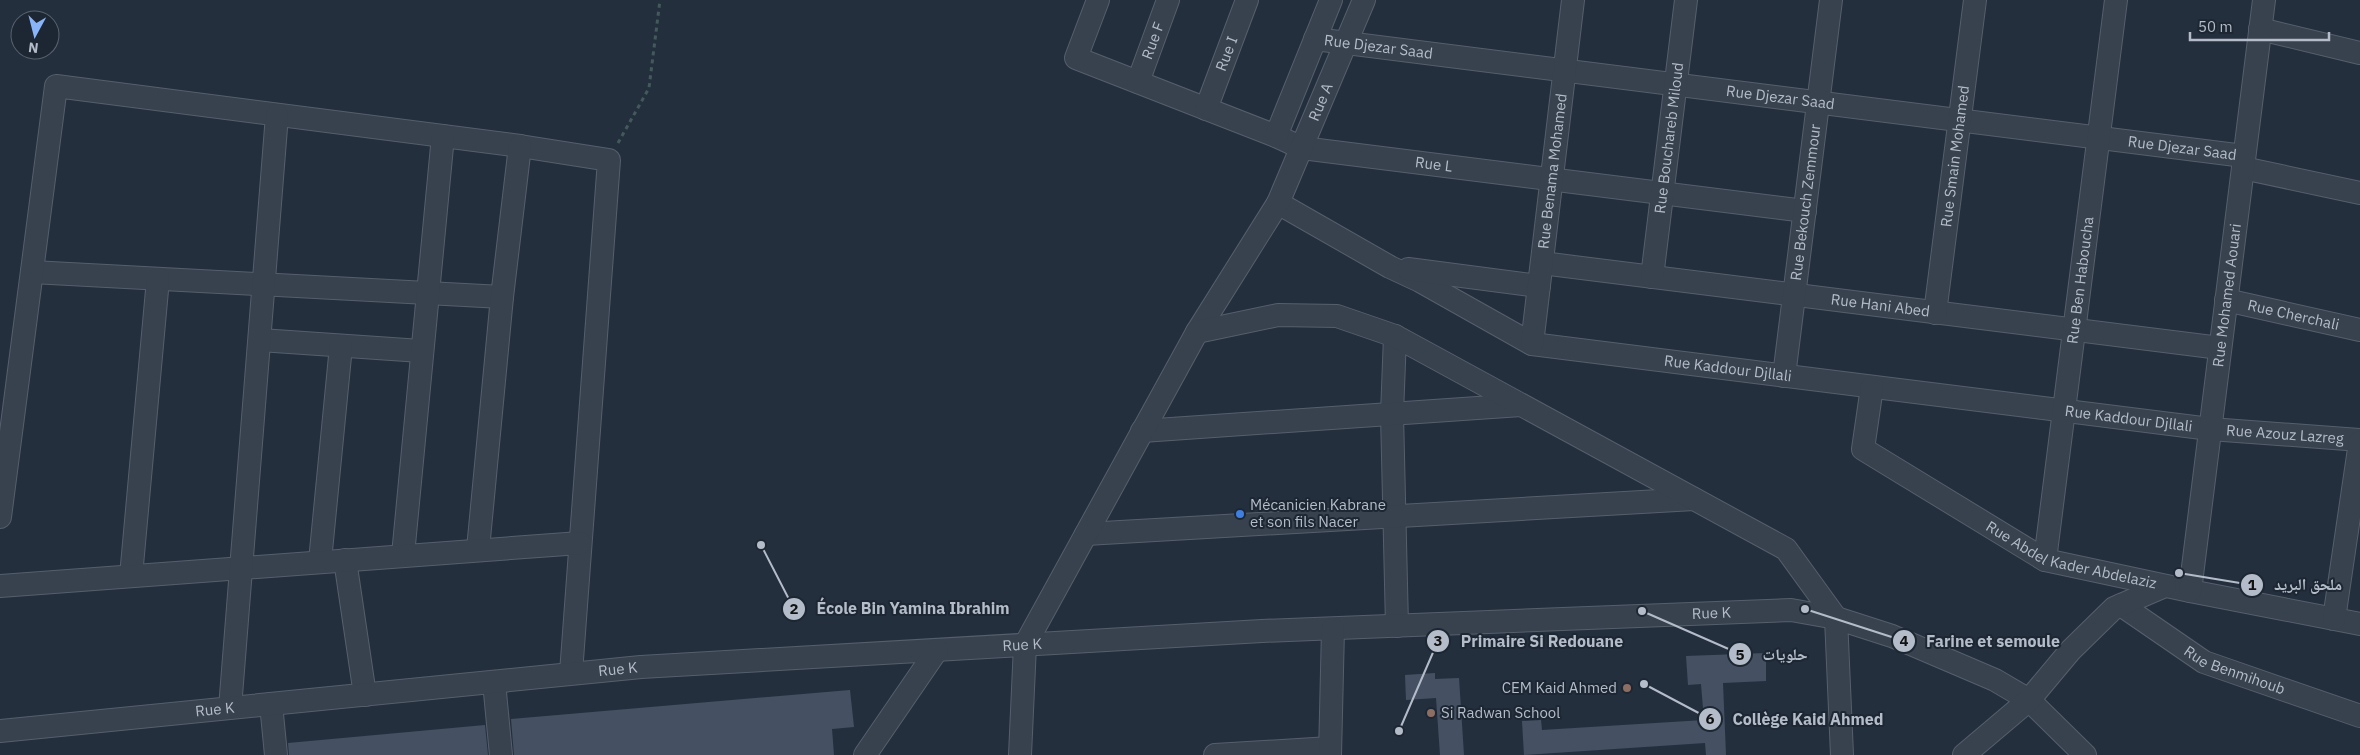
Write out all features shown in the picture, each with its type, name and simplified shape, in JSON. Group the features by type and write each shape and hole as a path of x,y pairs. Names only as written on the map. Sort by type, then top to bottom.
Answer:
{"street":[{"name":"Rue L","path":"1098,0 1076,58 1276,136 1302,148 1805,211"},
{"name":"Rue F","path":"1138,82 1168,0"},
{"name":"Rue I","path":"1206,109 1247,0"},
{"path":"1276,136 1332,0"},
{"name":"Rue A","path":"1025,645 1197,332 1278,203 1364,0"},
{"name":"Rue Benama Mohamed","path":"1532,344 1573,0"},
{"name":"Rue Bouchareb Miloud","path":"1652,277 1686,0"},
{"name":"Rue Bekouch Zemmour","path":"1784,376 1831,0"},
{"name":"Rue Smain Mohamed","path":"1935,312 1974,0"},
{"name":"Rue Ben Haboucha","path":"2045,560 2116,0"},
{"name":"Rue Mohamed Aouari","path":"2190,591 2264,0"},
{"path":"2260,29 2360,53"},
{"name":"Rue Djezar Saad","path":"1315,40 2098,138 2244,162 2360,193"},
{"path":"0,517 56,86 520,146 609,160 570,673"},
{"path":"230,708 277,115"},
{"path":"403,555 443,136"},
{"path":"478,549 502,297 520,146"},
{"name":"Rue Kaddour Djllali","path":"1278,203 1390,267 1532,344 2210,429"},
{"name":"Rue Hani Abed","path":"1542,263 2220,348"},
{"path":"1390,267 1539,286"},
{"path":"32,272 502,297"},
{"path":"131,576 158,279"},
{"name":"Rue Cherchali","path":"2226,300 2360,330"},
{"path":"1197,332 1278,315 1337,316 1395,336 1786,549 1836,618 1842,755"},
{"path":"1395,336 1392,414 1396,516 1397,626"},
{"path":"260,340 421,351"},
{"path":"320,561 341,346"},
{"name":"Rue Abdel Kader Abdelaziz","path":"1872,387 1863,449 2045,560 2165,586 2360,624"},
{"path":"1142,431 1521,405"},
{"name":"Rue Azouz Lazreg","path":"2210,429 2360,441"},
{"path":"2334,619 2360,441"},
{"path":"1086,534 1694,499"},
{"path":"0,586 580,542"},
{"path":"345,560 365,695"},
{"path":"1964,755 2029,700 2070,651 2114,608 2165,586"},
{"name":"Rue Benmihoub","path":"2121,605 2204,662 2360,716"},
{"name":"Rue K","path":"0,731 570,673 937,650 1333,629 1791,610 1836,618 1892,636 1995,680 2029,700 2085,755"},
{"path":"1215,755 1330,752 1333,629"},
{"path":"1020,755 1025,645"},
{"path":"865,755 937,650"},
{"path":"494,682 501,755"},
{"path":"271,704 276,755"}],"path":[{"path":"609,160 649,88 660,0"}],"building":[{"path":"1766,653 1766,681 1723,683 1726,755 1706,755 1705,743 1524,755 1522,721 1541,720 1542,730 1704,720 1701,684 1688,685 1686,656"},
{"path":"1435,673 1435,679 1459,678 1464,755 1440,755 1436,698 1406,700 1405,675"},
{"path":"850,690 854,727 832,729 834,755 514,755 511,719"},
{"path":"485,725 488,755 289,755 288,743"}],"place":[{"name":"Mécanicien Kabrane et son fils Nacer","path":"1240,514"},
{"name":"École Bin Yamina Ibrahim","path":"761,545"},
{"name":"ملحق البريد","path":"2179,573"},
{"name":"Farine et semoule","path":"1805,609"},
{"name":"حلويات","path":"1642,611"},
{"name":"Collège Kaid Ahmed","path":"1644,684"},
{"name":"CEM Kaid Ahmed","path":"1627,688"},
{"name":"Si Radwan School","path":"1431,713"},
{"name":"Primaire Si Redouane","path":"1399,731"}]}
